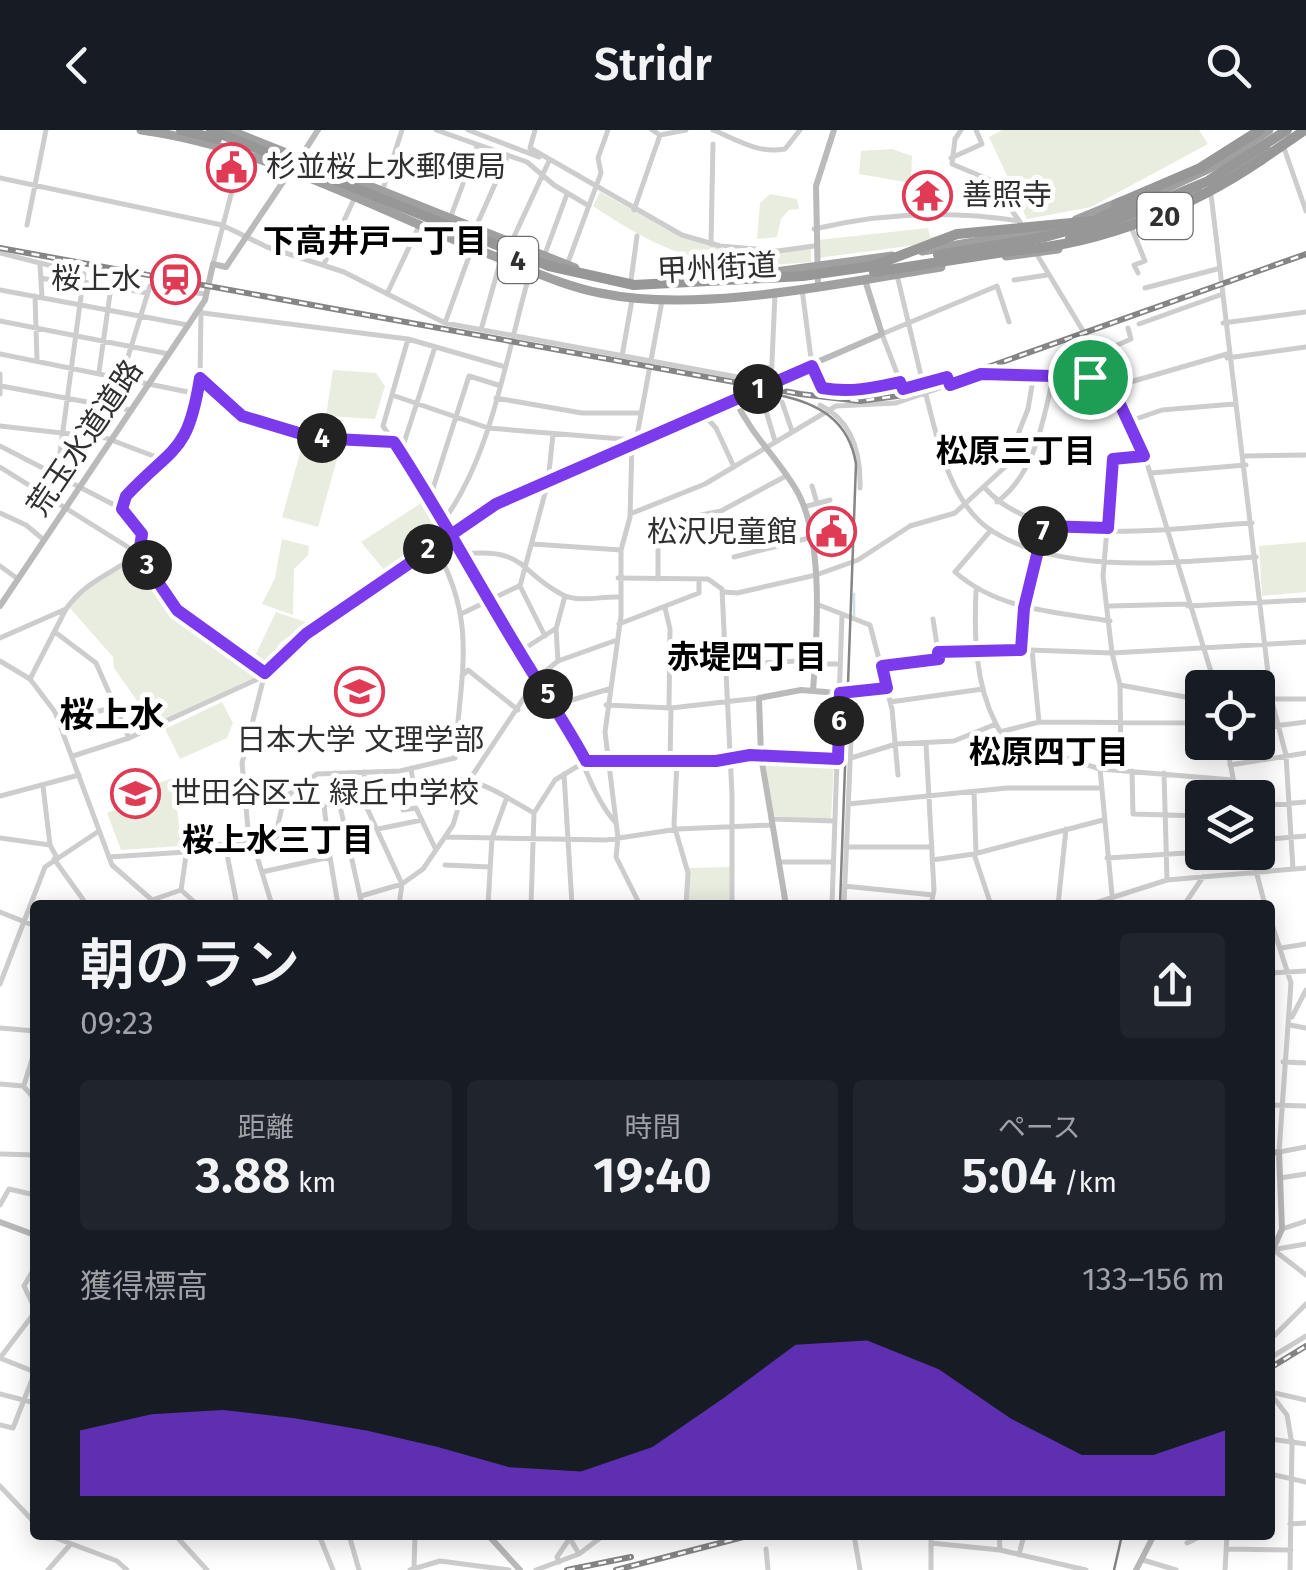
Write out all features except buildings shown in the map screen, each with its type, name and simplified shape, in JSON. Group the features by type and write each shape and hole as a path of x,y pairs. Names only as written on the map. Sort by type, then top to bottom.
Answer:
{"highway":[{"name":"甲州街道","path":"142,130 229,149 530,271 587,290 662,298 775,292 1035,252 1098,232 1194,192 1291,130"},
{"name":"4","path":"180,130 243,147 548,272 612,289 675,292 779,285 1018,250 1085,234 1192,189 1291,130"},
{"name":"4","path":"211,130 593,280 675,286 780,279 1045,237 1103,220 1206,176 1262,132"},
{"path":"1080,244 1180,202 1244,168 1291,130"},
{"name":"甲州街道","path":"232,131 250,133 300,158 567,266 632,280 816,266 1025,234 1092,218 1156,194 1219,164 1262,132"},
{"path":"229,149 232,131"},
{"path":"1018,250 1068,243 1146,218 1210,191 1306,131"},
{"name":"20","path":"1035,252 1132,229 1211,194 1306,131"},
{"path":"1064,226 1122,209 1234,153 1262,132"},
{"path":"1025,234 1116,204 1184,176 1262,132"},
{"path":"1116,204 1262,132"},
{"path":"248,156 260,141"},
{"name":"4","path":"872,266 957,234 1103,220"}],"main road":[{"path":"300,158 318,130"},
{"path":"818,286 814,248 816,186 834,130"},
{"path":"212,268 226,267 289,173"},
{"name":"荒玉水道道路","path":"0,606 188,325 202,310 212,268"},
{"path":"813,691 819,605 803,508 786,476 762,450 734,398 882,334 864,279"},
{"path":"785,900 762,756 760,698 826,692"},
{"path":"1275,1152 1282,1230 1275,1249"},
{"path":"0,1222 30,1233"},
{"path":"493,1540 520,1570"},
{"path":"1136,1570 1152,1540"}],"street":[{"path":"27,225 46,130"},
{"path":"382,191 402,130"},
{"path":"436,130 508,155 542,173 588,206"},
{"path":"468,130 550,162"},
{"path":"535,130 530,148 595,189 682,235 712,244 778,251 814,248"},
{"path":"567,266 600,173 598,158 608,130"},
{"path":"652,130 660,135 686,130"},
{"path":"713,130 760,150 773,151 785,149 800,130"},
{"path":"961,130 957,132 951,158 954,166 990,180 1025,234"},
{"path":"951,158 982,144 976,130"},
{"path":"212,268 222,225 248,156 250,133"},
{"path":"634,210 660,135"},
{"path":"712,244 713,144"},
{"path":"450,219 477,146"},
{"path":"1284,148 1303,189 1306,209"},
{"path":"475,230 508,155"},
{"path":"511,244 550,162"},
{"path":"0,178 222,225 246,238 324,264 445,324 510,339 622,356 651,365 742,378 772,366"},
{"path":"544,257 567,193"},
{"path":"1211,194 1227,356 1245,456 1268,670"},
{"path":"324,264 354,199"},
{"path":"814,229 860,218 895,216 984,215 1019,220"},
{"path":"387,294 418,226"},
{"path":"1132,229 1145,261 1134,264 1138,273"},
{"path":"632,280 638,236"},
{"path":"445,324 472,248"},
{"path":"1035,252 1097,354 1130,421 1151,473 1187,605 1210,670"},
{"path":"0,253 84,274 57,475"},
{"path":"482,330 502,259"},
{"path":"37,360 40,264"},
{"path":"1145,288 1217,269"},
{"path":"442,523 488,428 530,271"},
{"path":"896,274 924,384"},
{"path":"1014,280 1047,275"},
{"path":"41,278 206,294"},
{"path":"950,385 947,377 903,389 882,334 998,286 1009,322"},
{"path":"99,372 111,287"},
{"path":"802,288 812,366 822,388 865,391 900,382"},
{"path":"122,376 149,289"},
{"path":"0,290 188,325"},
{"path":"771,384 775,292"},
{"path":"1140,324 1220,294"},
{"path":"622,356 633,297"},
{"path":"638,900 616,857 618,838 606,705 614,641 620,624 618,578 630,514 635,442 662,298"},
{"path":"122,509 126,496 191,427 200,378 202,310 408,339 502,366"},
{"path":"1223,322 1306,312"},
{"path":"0,321 169,354"},
{"path":"1097,354 1131,339 1128,328"},
{"path":"408,339 384,426 554,705 586,761 598,799 616,823"},
{"path":"401,452 435,346"},
{"path":"1112,387 1227,356 1306,347"},
{"path":"0,354 198,394"},
{"path":"0,374 0,394"},
{"path":"630,514 705,484 829,409 896,404 981,374 1053,378 1106,374"},
{"path":"618,578 708,580 723,592 737,593 816,575 858,560 910,526 947,518 998,477 1014,449 1034,374"},
{"path":"428,501 468,376 499,386"},
{"path":"200,378 242,416 315,438 394,442"},
{"path":"997,502 1014,491 1035,450 1053,378"},
{"path":"0,386 130,410"},
{"path":"759,388 775,441"},
{"path":"392,395 488,428 635,442"},
{"path":"926,395 942,460 967,502 991,530 1038,549 1104,560 1175,562 1256,557"},
{"path":"497,398 556,410 642,413"},
{"path":"73,756 128,738 265,673 286,649 496,504 734,398"},
{"path":"782,402 792,431"},
{"path":"820,404 829,409 854,441 860,488"},
{"path":"1130,421 1162,410 1234,404"},
{"path":"703,414 716,428 734,467"},
{"path":"0,426 63,431 110,441 164,460"},
{"path":"545,636 520,586 548,482 553,434"},
{"path":"0,446 122,509 142,534 139,554 110,575 82,587 30,678"},
{"path":"1245,456 1306,455"},
{"path":"1120,770 1120,685 1112,653 1104,560 1113,459 1144,456"},
{"path":"1151,473 1246,465"},
{"path":"0,468 139,554 177,610 265,673"},
{"path":"658,579 658,524 721,511 786,476"},
{"path":"812,486 818,504"},
{"path":"985,488 997,502 1044,526 1169,530 1252,522"},
{"path":"803,508 830,500"},
{"path":"0,514 26,524 44,540"},
{"path":"1021,650 1024,608 1044,526"},
{"path":"991,530 955,572 976,591 1024,608 1110,621"},
{"path":"734,557 809,538"},
{"path":"275,838 284,798 317,774 411,768 455,758 463,613 452,576 434,544"},
{"path":"532,544 621,550"},
{"path":"463,554 496,553 526,564 565,596 619,597"},
{"path":"0,566 18,579"},
{"path":"620,624 698,593 699,582"},
{"path":"463,613 520,586"},
{"path":"976,591 976,648 983,690 1012,754 1059,756 1100,769 1234,780 1229,760"},
{"path":"723,592 731,760 732,900"},
{"path":"558,660 556,629 565,596"},
{"path":"1110,606 1306,600"},
{"path":"819,605 870,625 890,702 898,775"},
{"path":"665,608 670,628 675,829 688,873 686,900"},
{"path":"0,638 66,609"},
{"path":"832,900 842,615"},
{"path":"882,666 939,659 933,619"},
{"path":"519,652 556,629"},
{"path":"55,632 96,664 128,738"},
{"path":"361,896 413,880 446,837 472,778 537,678 558,660 614,641"},
{"path":"938,652 976,648 1112,653 1306,642"},
{"path":"1032,650 1038,722"},
{"path":"0,661 30,678 60,722 109,858 147,900"},
{"path":"726,665 840,664"},
{"path":"461,676 468,670 518,710"},
{"path":"265,673 242,763 251,840 270,900"},
{"path":"1120,685 1185,697"},
{"path":"554,705 609,688"},
{"path":"826,692 887,688"},
{"path":"890,702 983,690"},
{"path":"844,900 853,693"},
{"path":"606,705 670,707 760,698"},
{"path":"1275,698 1306,699"},
{"path":"60,722 114,707"},
{"path":"1275,714 1286,755 1293,868"},
{"path":"1000,732 1038,722 1120,726 1185,723"},
{"path":"1275,726 1306,722"},
{"path":"850,758 896,744 954,741 996,724"},
{"path":"926,743 932,900"},
{"path":"1230,765 1306,753"},
{"path":"531,900 534,812 545,791 586,761 731,760 762,756 838,759"},
{"path":"411,768 413,782 454,775 472,778 534,812"},
{"path":"1100,769 1112,896"},
{"path":"1132,771 1132,814 1185,815"},
{"path":"364,772 367,808 402,884 400,900"},
{"path":"335,773 361,900"},
{"path":"0,796 81,774"},
{"path":"564,774 572,900"},
{"path":"1164,774 1167,880"},
{"path":"43,786 50,845 84,900"},
{"path":"848,804 974,790 1100,788"},
{"path":"974,790 975,854 989,900"},
{"path":"488,900 492,838 506,797"},
{"path":"284,798 340,806"},
{"path":"1275,804 1306,802"},
{"path":"324,805 337,900"},
{"path":"403,810 416,808 436,850"},
{"path":"378,828 422,820"},
{"path":"932,860 975,854 1103,820"},
{"path":"446,837 568,841 675,829 835,821"},
{"path":"109,858 186,852 328,829"},
{"path":"1059,900 1066,829"},
{"path":"33,900 41,876 55,858 101,830"},
{"path":"1275,838 1306,836"},
{"path":"0,838 50,845"},
{"path":"225,843 236,900"},
{"path":"846,847 932,847"},
{"path":"181,890 186,852"},
{"path":"1107,858 1185,852"},
{"path":"262,872 330,857"},
{"path":"779,862 833,862"},
{"path":"445,865 490,867"},
{"path":"1102,900 1167,880 1306,868"},
{"path":"1255,870 1264,900"},
{"path":"1187,900 1203,877"},
{"path":"844,886 933,895"},
{"path":"154,900 181,890"},
{"path":"181,890 192,900"},
{"path":"0,982 30,908"},
{"path":"0,912 30,923"},
{"path":"1275,932 1289,972 1291,1019 1275,1152 1306,1147"},
{"path":"1281,948 1306,944"},
{"path":"1275,973 1306,970"},
{"path":"1291,1019 1306,990"},
{"path":"1291,1019 1306,1028"},
{"path":"0,1028 30,1031"},
{"path":"1283,1062 1306,1064"},
{"path":"23,1086 30,1065"},
{"path":"1275,1078 1282,1081"},
{"path":"0,1084 23,1086 30,1094"},
{"path":"1275,1105 1306,1106"},
{"path":"0,1154 30,1156"},
{"path":"1280,1178 1306,1174"},
{"path":"0,1205 8,1189 30,1193"},
{"path":"1275,1191 1281,1192"},
{"path":"1282,1230 1306,1221"},
{"path":"1275,1252 1306,1244"},
{"path":"1275,1253 1306,1275"},
{"path":"30,1276 24,1286 30,1300"},
{"path":"1275,1335 1306,1304"},
{"path":"30,1318 0,1358 30,1370"},
{"path":"1275,1354 1306,1336"},
{"path":"0,1425 14,1428 30,1384"},
{"path":"0,1394 30,1403"},
{"path":"1275,1396 1306,1400"},
{"path":"1275,1400 1287,1416 1292,1444 1290,1570"},
{"path":"1275,1440 1306,1444"},
{"path":"1275,1475 1306,1482"},
{"path":"0,1486 30,1518"},
{"path":"1290,1524 1306,1523"},
{"path":"57,1540 102,1554 127,1570"},
{"path":"180,1540 208,1570"},
{"path":"321,1540 333,1570"},
{"path":"350,1540 359,1570"},
{"path":"415,1540 412,1569 440,1561 509,1570"},
{"path":"559,1562 557,1557 567,1540"},
{"path":"571,1540 578,1554"},
{"path":"536,1570 578,1554 597,1540"},
{"path":"855,1540 860,1570"},
{"path":"931,1540 931,1570"},
{"path":"937,1540 1086,1570"},
{"path":"999,1540 1000,1550"},
{"path":"1019,1555 1023,1540"},
{"path":"1187,1543 1193,1540"},
{"path":"1224,1570 1227,1540"},
{"path":"48,1570 68,1546"},
{"path":"1226,1548 1291,1550"},
{"path":"766,1549 768,1570"},
{"path":"1142,1560 1176,1570"}],"shaded area":[{"path":"1002,130 1199,130 1208,144 1091,207 1027,219 989,137"},
{"path":"892,149 912,156 911,183 859,174 861,151"},
{"path":"600,192 700,240 751,250 811,248 811,262 747,265 696,258 648,239 593,206"},
{"path":"770,194 797,199 799,209 789,210 781,219 777,237 757,239 760,203"},
{"path":"1020,224 1013,232 818,258 818,240 928,228 930,237"},
{"path":"333,370 376,373 385,386 375,419 326,416"},
{"path":"304,439 340,449 318,527 282,517"},
{"path":"423,502 439,534 385,571 361,542"},
{"path":"282,539 309,546 308,555 294,569 293,615 262,604 275,578"},
{"path":"1306,542 1306,592 1262,596 1259,546"},
{"path":"139,557 170,611 262,674 154,725 114,668 113,657 70,608 83,590"},
{"path":"276,612 309,623 281,642 264,666 254,658"},
{"path":"222,702 233,723 227,738 180,759 165,729"},
{"path":"765,758 834,761 831,820 773,816"},
{"path":"174,778 181,846 121,850 107,813 160,791 158,783"},
{"path":"730,867 730,900 689,900 689,868"}],"waterway":[{"path":"854,594 854,617"}],"tram line":[{"path":"778,395 806,403 829,416 846,436 856,464 840,900"},
{"path":"1114,1570 1121,1540"}],"railway":[{"path":"0,248 800,394 860,401 912,394 1306,254"},
{"path":"1275,1365 1306,1346"},
{"path":"616,1570 732,1540"},
{"path":"567,1570 631,1557"}],"place":[{"name":"杉並桜上水郵便局","path":"231,167"},
{"name":"善照寺","path":"927,195"},
{"name":"桜上水","path":"176,279"},
{"name":"松沢児童館","path":"832,532"},
{"name":"日本大学 文理学部","path":"360,691"},
{"name":"世田谷区立 緑丘中学校","path":"136,793"}],"district":[{"name":"下高井戸一丁目","path":"375,241"},
{"name":"松原三丁目","path":"1016,451"},
{"name":"赤堤四丁目","path":"747,657"},
{"name":"桜上水","path":"112,715"},
{"name":"松原四丁目","path":"1049,752"},
{"name":"桜上水三丁目","path":"278,840"}],"route":[{"path":"1090,377 981,374 950,385 947,377 903,389 900,382 865,391 836,390 822,388 812,366 496,504 450,533 306,634 265,673 177,610 139,554 142,534 122,509 126,496 138,482 155,470 187,435 194,419 200,378 242,416 315,438 394,442 428,501 450,533 463,554 519,652 554,705 586,761 716,761 750,755 838,759 840,693 887,688 882,666 939,659 938,652 976,648 1021,650 1024,608 1044,526 1108,528 1113,459 1144,456 1106,374 1090,377"}]}
